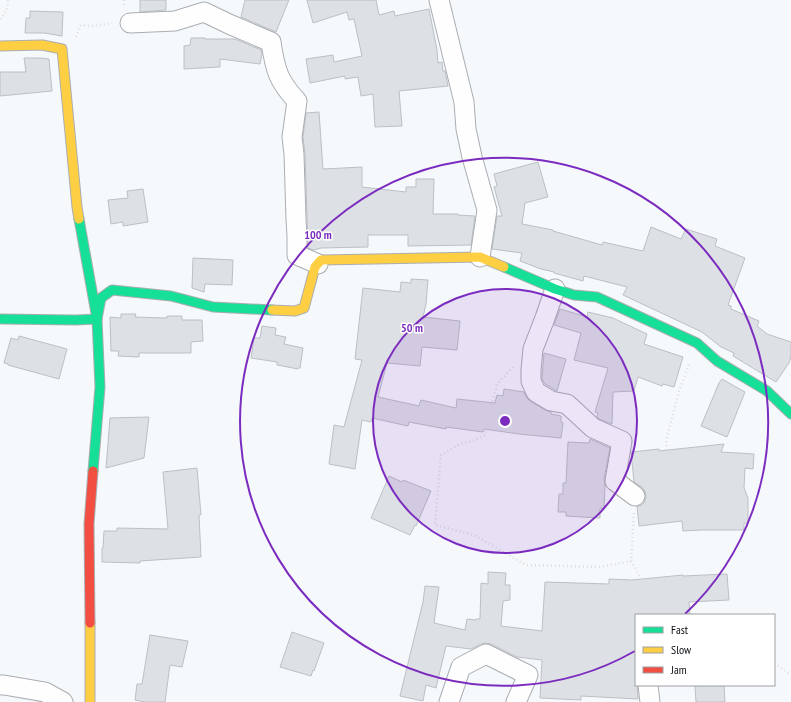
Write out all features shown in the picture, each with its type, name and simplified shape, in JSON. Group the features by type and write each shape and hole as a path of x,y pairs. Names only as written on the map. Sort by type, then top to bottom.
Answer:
{"street":[{"path":"439,0 464,102 466,129 472,157 487,210 480,257"},
{"path":"130,23 175,21 204,12 271,42 279,78 297,101 292,137 294,154 297,255 318,264"},
{"path":"0,46 42,45 62,48 78,207 98,319 100,387 89,524 90,702"},
{"path":"98,319 101,298 112,290 171,296 213,307 295,312 304,308 315,267 321,260 480,257 555,289 574,295 597,296 697,343 716,361 767,391 791,414"},
{"path":"555,289 532,349 531,381 536,392 552,401 567,404 593,428 622,441 615,481 635,496"},
{"path":"0,319 98,319"},
{"path":"449,702 461,667 486,654 528,675 516,702"},
{"path":"0,685 45,692 63,702"},
{"path":"648,686 650,702"}],"path":[{"path":"0,19 7,10 8,0"},
{"path":"62,48 75,40 81,25 92,26 111,22 130,23 124,8 124,0"},
{"path":"643,614 642,580 631,561 635,496 670,486 666,441 679,391 697,343"},
{"path":"532,349 518,361 498,384 486,435 473,441 460,444 441,455 436,526 474,535 526,565 600,568 631,561"},
{"path":"775,664 791,675"}],"building":[{"path":"140,0 166,0 166,10 140,12"},
{"path":"245,0 289,0 276,32 241,17"},
{"path":"307,0 376,0 379,15 394,11 395,16 429,9 438,63 442,62 443,71 445,71 448,86 399,91 402,126 375,127 373,94 361,96 358,77 345,79 345,76 310,83 306,59 333,55 334,62 362,56 354,19 349,20 347,12 313,23"},
{"path":"30,11 63,12 62,36 44,33 25,33 26,18 30,18"},
{"path":"191,38 235,39 261,50 262,54 260,64 220,59 220,67 184,69 184,46 190,45"},
{"path":"24,58 49,59 52,91 0,96 0,72 26,72"},
{"path":"319,112 323,169 362,167 362,187 406,192 406,187 416,187 416,179 434,179 433,214 475,216 471,245 408,246 408,235 368,235 368,247 321,248 314,250 308,248 305,154 303,137 306,113"},
{"path":"538,162 548,197 525,203 522,224 553,230 602,245 603,242 643,251 651,227 681,239 686,229 717,239 715,246 745,258 728,305 731,306 731,309 759,321 757,326 767,334 791,342 791,356 789,363 776,382 733,356 734,353 721,347 702,332 623,295 627,287 584,276 583,281 554,273 520,261 522,253 492,249 497,216 502,216 494,187 497,186 494,174"},
{"path":"143,189 148,222 123,226 123,222 111,224 108,200 128,198 127,191"},
{"path":"193,258 233,260 232,285 205,284 204,292 192,288"},
{"path":"411,279 428,280 426,304 423,317 460,321 457,350 422,347 420,366 387,363 378,397 419,406 421,400 456,408 457,399 495,403 497,395 503,396 504,389 524,392 530,401 551,412 551,414 561,416 561,422 563,423 561,438 484,429 483,432 446,427 446,429 409,422 408,426 372,418 371,422 362,420 355,469 329,464 334,425 344,427 362,360 355,359 363,288 400,292 401,282 411,283"},
{"path":"560,309 587,317 588,312 613,318 647,334 644,344 683,357 674,387 663,384 662,386 638,377 634,391 613,392 612,424 599,419 597,417 598,413 595,412 608,368 574,360 581,333 554,325"},
{"path":"121,314 136,314 135,317 167,318 167,316 182,316 182,320 202,320 203,341 191,342 191,353 139,353 139,357 118,356 119,351 111,351 110,317 121,318"},
{"path":"262,326 276,328 275,335 286,337 284,344 303,348 300,368 298,369 277,365 277,362 251,358 254,338 260,338"},
{"path":"19,336 67,349 59,379 4,363 11,338 18,340"},
{"path":"544,353 566,359 557,391 545,384 542,379"},
{"path":"722,379 745,392 727,437 701,426"},
{"path":"149,417 144,458 106,468 110,418"},
{"path":"590,439 610,448 604,479 604,509 600,508 600,518 566,516 566,512 558,512 559,494 563,494 563,483 566,483 568,442 589,443"},
{"path":"724,444 721,452 754,454 753,469 745,468 744,488 748,498 748,523 744,523 744,530 683,531 682,521 639,526 637,506 644,503 646,497 645,491 642,487 634,482 631,452 659,449 659,451"},
{"path":"197,468 201,515 199,515 201,557 140,561 140,563 102,562 104,531 117,531 117,528 168,529 163,472"},
{"path":"389,476 402,482 403,480 431,491 416,526 415,525 410,535 371,518"},
{"path":"488,572 506,573 505,585 510,585 510,600 503,601 501,626 542,631 545,582 609,584 609,579 632,580 683,575 727,574 729,600 689,602 690,614 635,614 635,686 637,686 638,699 581,696 581,700 540,698 542,660 517,657 486,643 471,649 446,646 436,688 426,685 423,701 400,696 423,602 425,586 439,587 434,623 465,630 467,619 480,619 481,583 488,584"},
{"path":"292,632 324,643 311,676 280,667"},
{"path":"150,635 188,641 182,667 170,665 165,702 145,702 135,700 137,684 142,684"},
{"path":"695,686 724,686 725,702 696,702"}],"traffic: fast":[{"path":"79,219 97,319 100,387 93,471"},
{"path":"504,267 555,289 574,295 597,297 697,343 717,361 767,391 791,414"},
{"path":"0,319 97,319 101,298 112,290 171,296 213,307 272,310"}],"traffic: slow":[{"path":"0,46 42,45 62,49 79,219"},
{"path":"272,310 295,311 304,308 315,267 321,260 480,257 504,267"},
{"path":"90,623 90,702"}],"traffic: jam":[{"path":"90,623 89,524 93,471"}]}
